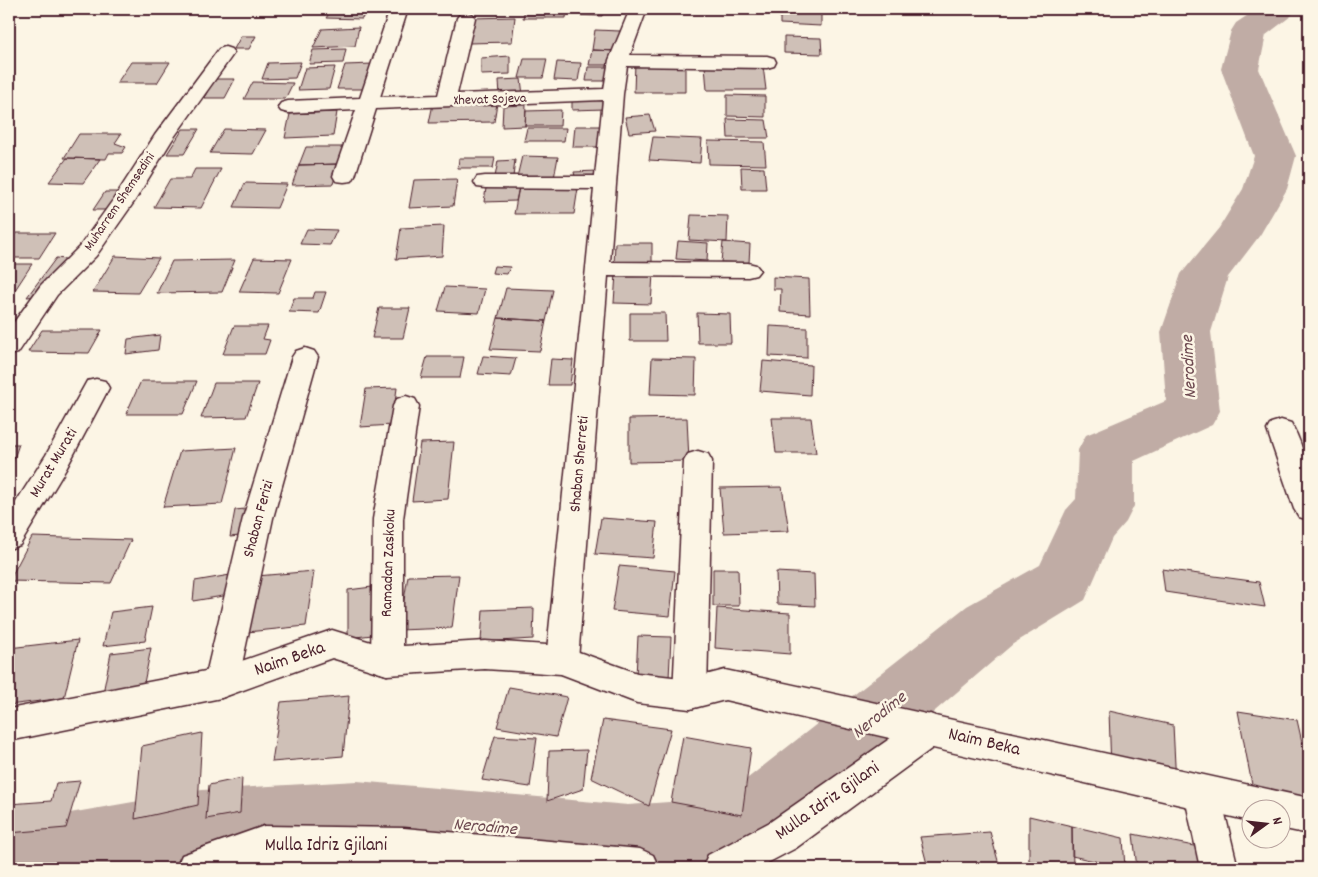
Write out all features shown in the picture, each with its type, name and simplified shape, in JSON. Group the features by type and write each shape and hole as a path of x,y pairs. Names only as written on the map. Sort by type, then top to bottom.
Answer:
{"street":[{"path":"344,176 399,9"},
{"name":"Shaban Sherreti","path":"562,660 613,94 621,47 638,9"},
{"path":"446,101 466,18"},
{"name":"Muharrem Shemsedini","path":"9,347 49,290 88,252 123,202 162,139 225,53"},
{"path":"618,60 767,62"},
{"name":"Xhevat Sojeva","path":"288,107 613,94"},
{"path":"485,182 604,183"},
{"path":"598,269 748,270"},
{"name":"Shaban Ferizi","path":"220,684 258,518 305,357"},
{"name":"Murat Murati","path":"9,537 56,462 96,388"},
{"name":"Ramadan Zaskoku","path":"387,661 388,518 406,406"},
{"path":"1281,430 1309,509"},
{"path":"690,694 698,462"},
{"name":"Naim Beka","path":"9,725 220,684 332,644 387,661 485,654 562,660 637,688 690,694 725,685 1240,801"},
{"name":"Mulla Idriz Gjilani","path":"721,868 783,835 930,730"},
{"path":"1202,793 1219,868"},
{"name":"Naim Beka","path":"1290,812 1309,816"},
{"name":"Mulla Idriz Gjilani","path":"195,868 264,844 403,857 640,868"}],"building":[{"path":"332,9 367,9 362,19 326,18"},
{"path":"525,9 567,9 566,18 523,18"},
{"path":"572,9 604,9 602,16 570,15"},
{"path":"780,9 821,9 821,26 780,24"},
{"path":"515,17 512,42 468,43 471,18"},
{"path":"359,27 355,46 313,48 322,29"},
{"path":"595,30 620,31 617,51 592,50"},
{"path":"241,36 256,36 249,49 234,49"},
{"path":"784,37 821,38 822,54 784,53"},
{"path":"346,49 343,63 309,64 313,50"},
{"path":"592,50 617,51 615,65 589,65"},
{"path":"510,56 510,74 481,75 481,58"},
{"path":"524,59 547,59 543,78 519,78"},
{"path":"131,62 170,62 157,83 117,83"},
{"path":"301,62 295,78 262,79 268,63"},
{"path":"557,62 581,63 578,81 554,80"},
{"path":"635,62 685,62 685,92 634,92"},
{"path":"373,64 367,89 337,89 345,65"},
{"path":"705,66 763,66 766,90 707,90"},
{"path":"335,67 329,89 298,90 305,68"},
{"path":"588,67 611,67 610,81 586,81"},
{"path":"214,79 235,79 225,98 204,98"},
{"path":"521,79 523,95 500,96 499,80"},
{"path":"253,82 293,83 285,99 244,99"},
{"path":"727,95 765,96 765,117 727,116"},
{"path":"572,98 605,98 605,109 572,110"},
{"path":"497,103 494,122 429,123 433,104"},
{"path":"526,105 525,126 502,127 503,106"},
{"path":"561,110 560,126 525,126 526,111"},
{"path":"337,112 333,136 285,138 290,114"},
{"path":"650,115 655,131 629,133 625,117"},
{"path":"727,119 766,120 769,138 728,138"},
{"path":"575,126 602,126 601,147 573,147"},
{"path":"527,128 566,128 564,141 524,141"},
{"path":"183,129 199,129 184,154 167,154"},
{"path":"224,129 266,130 253,154 210,153"},
{"path":"79,134 121,134 115,143 126,147 122,153 109,153 106,159 64,158"},
{"path":"653,137 702,139 700,163 649,160"},
{"path":"708,141 764,142 766,165 709,164"},
{"path":"306,147 345,147 339,164 299,165"},
{"path":"522,156 558,157 554,178 517,177"},
{"path":"67,158 100,159 83,183 49,182"},
{"path":"459,158 495,158 493,168 458,168"},
{"path":"515,160 513,177 495,177 498,161"},
{"path":"339,164 333,184 292,185 299,165"},
{"path":"741,167 764,168 766,189 742,189"},
{"path":"195,169 221,169 201,208 154,207 170,179 190,179"},
{"path":"597,171 597,180 576,181 574,172"},
{"path":"457,179 453,206 409,208 414,180"},
{"path":"245,183 287,184 277,208 234,207"},
{"path":"519,187 516,201 484,202 486,188"},
{"path":"519,187 578,188 574,214 514,214"},
{"path":"105,192 125,192 113,210 93,210"},
{"path":"691,215 728,216 727,242 689,240"},
{"path":"444,226 442,256 396,259 401,228"},
{"path":"307,229 337,230 330,245 300,244"},
{"path":"16,233 55,233 39,258 9,258 9,242"},
{"path":"678,241 708,243 707,261 676,259"},
{"path":"723,242 750,244 749,263 721,262"},
{"path":"615,243 652,243 652,265 614,265"},
{"path":"115,256 159,258 138,293 93,292"},
{"path":"56,258 75,260 39,296 27,297"},
{"path":"254,258 292,259 278,293 239,292"},
{"path":"235,260 222,292 157,293 172,261"},
{"path":"9,264 32,264 15,290 9,290"},
{"path":"494,266 510,267 507,274 492,273"},
{"path":"616,273 653,274 651,304 614,303"},
{"path":"773,277 809,279 810,314 780,312 781,289 773,289"},
{"path":"445,287 485,289 479,313 438,311"},
{"path":"506,288 553,290 546,321 498,318"},
{"path":"315,292 326,292 319,313 289,312 294,298 313,298"},
{"path":"379,308 410,308 403,338 372,338"},
{"path":"630,313 665,313 666,341 630,341"},
{"path":"697,313 730,314 731,343 698,343"},
{"path":"498,318 546,321 540,351 490,349"},
{"path":"234,326 268,326 263,339 270,340 265,354 223,354"},
{"path":"770,326 807,328 807,358 769,356"},
{"path":"42,330 102,330 89,353 28,352"},
{"path":"160,335 158,350 126,354 128,339"},
{"path":"483,356 516,358 511,376 478,374"},
{"path":"427,357 464,357 460,378 421,378"},
{"path":"652,358 696,359 695,395 650,394"},
{"path":"551,359 573,360 570,385 548,385"},
{"path":"763,361 811,365 810,395 760,391"},
{"path":"141,381 197,381 183,414 126,414"},
{"path":"214,383 258,383 246,417 201,418"},
{"path":"397,388 392,425 360,427 366,389"},
{"path":"687,418 689,461 629,462 629,419"},
{"path":"772,418 811,418 816,453 776,453"},
{"path":"454,442 448,499 412,501 420,443"},
{"path":"9,444 19,444 9,473"},
{"path":"236,448 222,504 163,507 180,451"},
{"path":"782,487 789,531 724,533 720,488"},
{"path":"255,508 250,535 230,537 235,510"},
{"path":"601,518 657,522 653,558 595,554"},
{"path":"32,537 131,540 111,583 9,581"},
{"path":"619,566 675,571 670,616 612,611"},
{"path":"713,569 738,569 739,606 713,606"},
{"path":"1162,569 1259,582 1265,607 1165,592"},
{"path":"314,571 306,626 247,632 257,576"},
{"path":"776,572 814,574 815,606 777,604"},
{"path":"230,575 229,595 193,601 195,581"},
{"path":"459,575 452,628 399,630 408,576"},
{"path":"380,586 380,634 348,638 348,590"},
{"path":"152,607 145,641 103,646 111,612"},
{"path":"534,608 533,639 481,642 483,610"},
{"path":"717,608 790,613 790,654 715,648"},
{"path":"638,636 671,637 669,678 636,676"},
{"path":"78,640 64,698 9,705 9,648"},
{"path":"151,648 143,688 103,693 111,653"},
{"path":"509,687 567,697 556,737 497,727"},
{"path":"349,696 343,756 272,762 281,702"},
{"path":"1109,711 1173,725 1176,785 1111,770"},
{"path":"1238,711 1297,720 1309,773 1309,800 1253,790"},
{"path":"603,720 671,729 649,806 591,778"},
{"path":"202,733 198,805 135,819 142,746"},
{"path":"495,736 537,738 530,787 482,780"},
{"path":"683,736 751,748 742,815 671,802"},
{"path":"587,750 583,789 547,801 549,751"},
{"path":"242,778 240,813 206,819 209,785"},
{"path":"80,781 66,828 9,833 9,804 51,801 56,783"},
{"path":"1029,816 1072,826 1073,866 1029,861"},
{"path":"1072,826 1123,838 1125,868 1072,856"},
{"path":"990,832 1000,868 928,868 920,837"},
{"path":"1133,834 1209,849 1212,868 1137,868"}],"waterway":[{"name":"Nerodime","path":"9,855 70,850 202,826 357,816 628,841 696,836 754,819 990,625 1063,582 1087,526 1105,506 1106,450 1193,411 1186,332 1205,274 1237,235 1265,189 1275,156 1240,69 1249,31 1279,9"}]}
